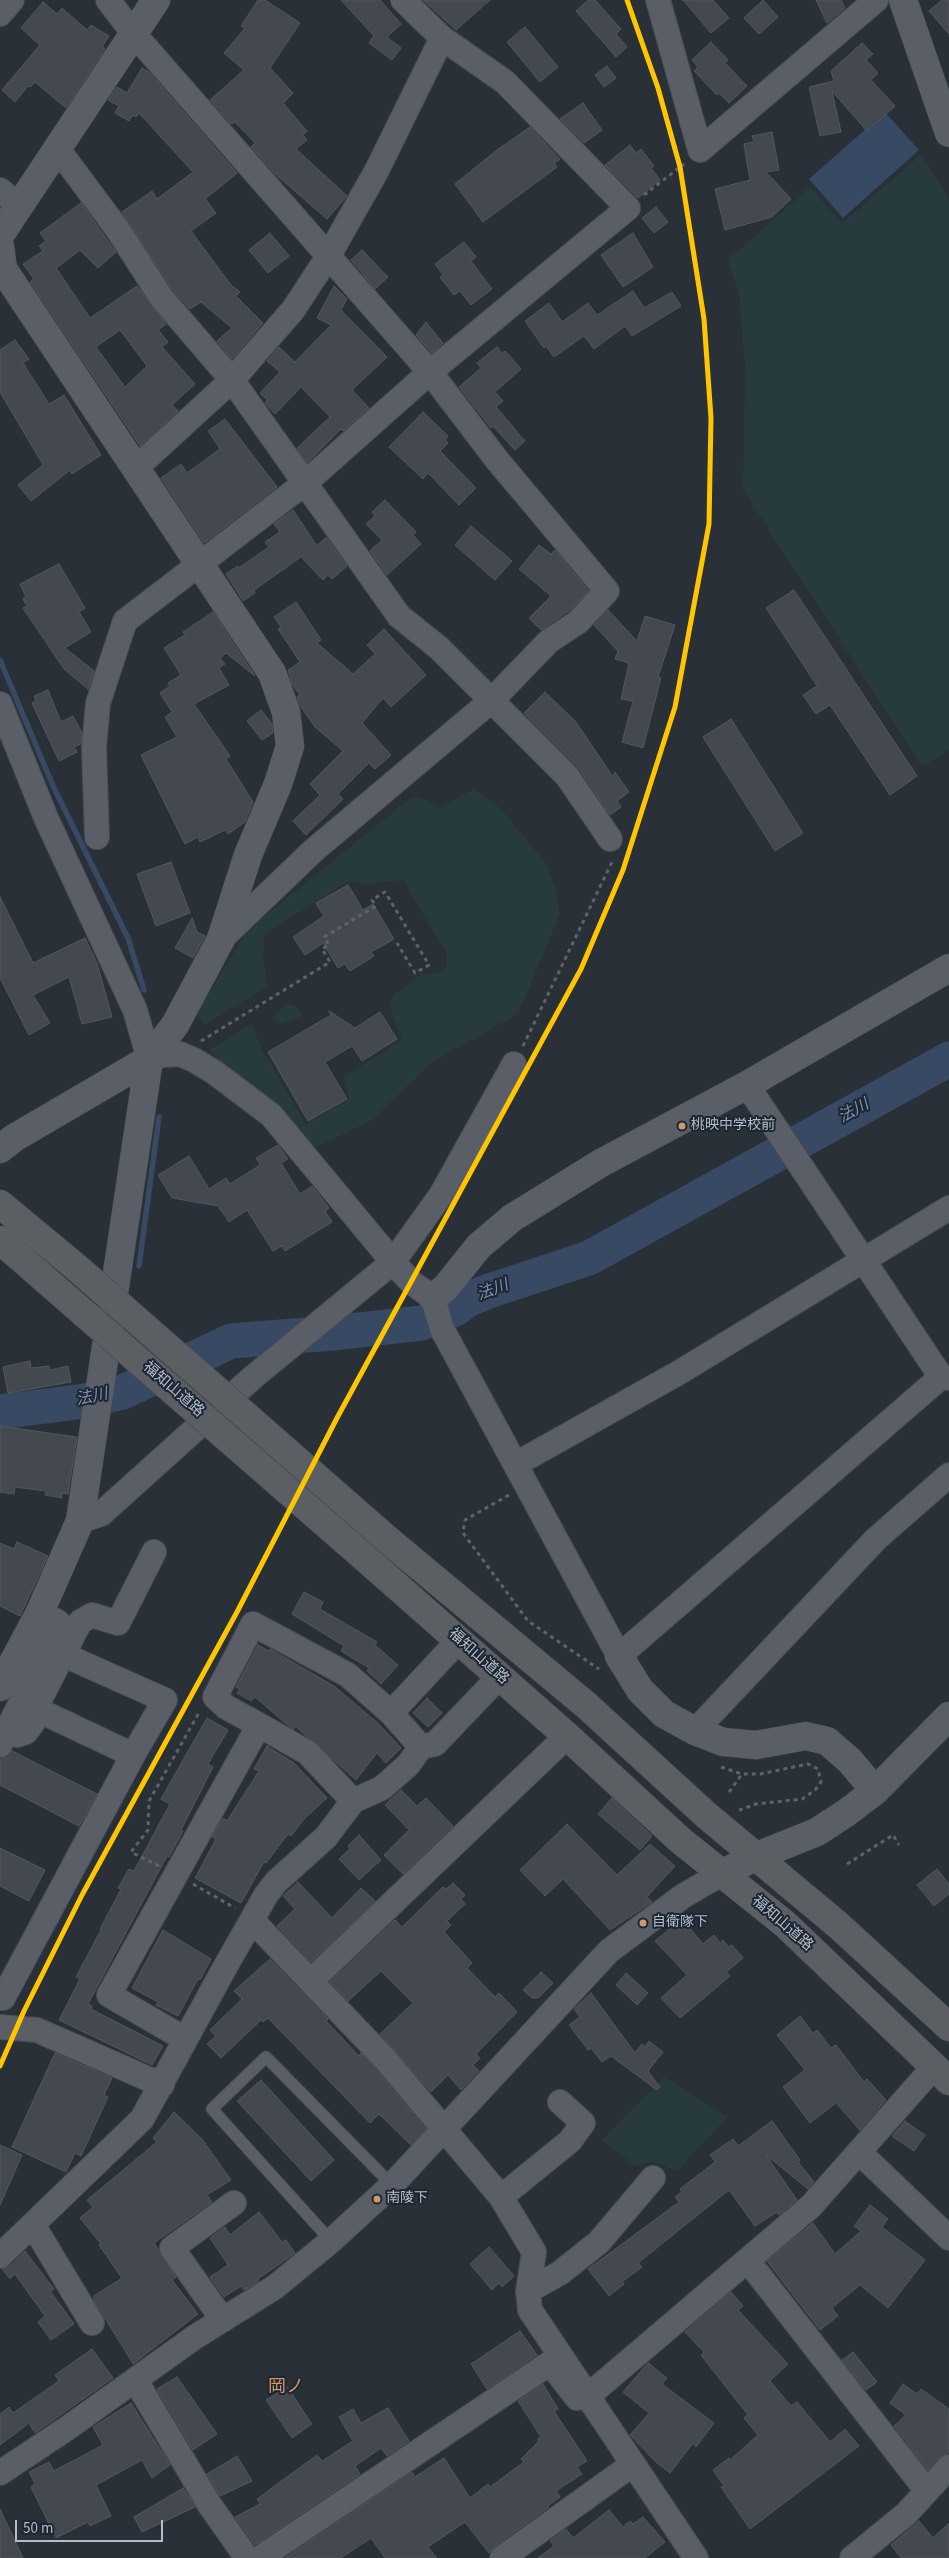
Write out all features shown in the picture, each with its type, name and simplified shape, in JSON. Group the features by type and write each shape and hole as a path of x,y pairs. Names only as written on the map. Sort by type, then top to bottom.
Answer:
{"highway":[{"path":"0,1183 47,1243"},
{"name":"福知山道路","path":"0,1204 76,1267 388,1540 586,1705 705,1814 838,1924 949,2027"},
{"name":"福知山道路","path":"0,1240 500,1676 721,1874 785,1924 941,2075"},
{"path":"0,1253 77,1307"}],"street":[{"path":"0,14 12,0"},
{"path":"108,0 134,34 430,372 498,460 607,590 578,622 549,641 492,700 314,850 221,939"},
{"path":"0,235 9,197 57,148 156,0"},
{"path":"97,837 94,748 98,703 124,621 305,483 430,372 628,208 505,82 442,38 403,0"},
{"path":"658,0 700,150 876,0"},
{"path":"903,0 949,133"},
{"path":"137,467 232,380 293,310 329,255 376,172 442,38"},
{"path":"57,148 118,230 161,297 232,380 400,616 439,648 567,776 610,839"},
{"path":"0,247 3,269 137,467 272,673 286,712 290,746 278,784 248,856 221,939 175,1025 149,1059"},
{"path":"0,704 46,818 135,1010 149,1059 80,1521 40,1612 0,1687"},
{"path":"434,1302 479,1246 512,1218 601,1163 747,1085 949,968"},
{"path":"5,1137 149,1059 163,1055 180,1054 214,1072 271,1115 394,1262 434,1302 442,1329 527,1485 613,1665 664,1714 695,1730 723,1742 756,1745 806,1736 826,1741 850,1760 875,1790"},
{"path":"80,1521 101,1514 321,1319 394,1262 441,1195 514,1064"},
{"path":"613,1665 945,1377 862,1261 747,1085"},
{"path":"516,1464 680,1372 949,1208"},
{"path":"695,1730 876,1539 949,1476"},
{"path":"4,1738 26,1732 40,1712 39,1701 80,1622 85,1617 98,1615 118,1623 154,1552"},
{"path":"4,1738 59,1628 54,1619 40,1612"},
{"path":"353,1801 308,1753 226,1707 215,1697 253,1624 348,1675 391,1713 421,1747"},
{"path":"391,1713 459,1640"},
{"path":"0,1998 2,1998 133,1754 165,1700 64,1655"},
{"path":"0,2256 142,2119 252,1920 276,1882 326,1837 353,1801 382,1788 408,1766 421,1747 435,1744 500,1676"},
{"path":"40,1712 133,1754"},
{"path":"0,2473 136,2381 195,2337 275,2287 331,2241 392,2185 446,2129 609,1951 683,1896 721,1874 757,1856 817,1832 875,1790 949,1716"},
{"path":"185,2039 108,1995 259,1725"},
{"path":"311,1981 567,1736"},
{"path":"252,1920 385,2059 446,2129 501,2197 534,2252 528,2290 530,2310 696,2558"},
{"path":"0,2027 37,2030 162,2085"},
{"path":"260,2558 550,2363 578,2398 588,2396 811,2206 859,2152 941,2075"},
{"path":"501,2197 570,2141 583,2123 560,2102"},
{"path":"859,2152 949,2238"},
{"path":"528,2290 560,2273 599,2242 653,2178"},
{"path":"223,2320 172,2248 234,2203"},
{"path":"32,2225 92,2322"},
{"path":"748,2261 927,2491"},
{"path":"136,2381 210,2504 247,2558"},
{"path":"502,2558 633,2464"},
{"path":"852,2558 906,2514 949,2467"}],"lane":[{"path":"331,2241 212,2109 266,2057 392,2185"}],"path":[{"path":"628,208 700,150"},
{"path":"514,1064 617,853 610,839"},
{"path":"203,1040 330,962 322,950 329,946 324,938 376,906 372,900 385,892 429,965 415,973 397,943"},
{"path":"527,1485 465,1520 463,1534 528,1622 613,1665"},
{"path":"729,1792 742,1774 760,1774 808,1764 818,1769 821,1782 815,1790 802,1799 756,1804 735,1812"},
{"path":"847,1864 893,1835 899,1845"}],"green space":[{"path":"922,154 949,199 949,750 922,767 743,490 745,366 739,293 728,260 810,187 842,223"},
{"path":"474,789 501,809 545,862 555,886 560,914 518,1014 434,1061 372,1120 314,1148 209,1050 251,1024 262,1049 306,1125 349,1099 344,1077 402,1040 389,1005 396,993 421,974 442,973 447,965 447,955 403,880 368,884 350,881 265,933 263,956 267,986 205,1025 197,1012 248,930 413,796 428,801 437,809"},
{"path":"287,1003 298,1007 302,1016 278,1024 272,1017"},
{"path":"664,2077 728,2117 677,2171 652,2161 635,2166 602,2140"}],"water":[{"path":"885,112 919,150 843,218 809,179"}],"building":[{"path":"258,0 265,0 300,23 270,68 293,93 283,103 307,131 303,135 307,140 296,149 347,196 327,219 275,174 251,147 255,143 235,122 231,124 210,100 244,70 224,53 245,28 241,26"},
{"path":"341,0 380,0 401,24 387,37 401,48 392,60 369,43 374,36"},
{"path":"423,0 490,0 456,30"},
{"path":"588,0 595,0 621,29 616,34 627,47 616,57 576,11"},
{"path":"683,0 713,0 729,18 711,33"},
{"path":"763,0 778,17 759,34 744,18"},
{"path":"816,0 841,0 845,8 827,23"},
{"path":"942,0 949,0 949,34 929,11"},
{"path":"43,2 57,14 62,8 87,30 91,25 109,36 102,47 105,49 66,108 35,82 30,87 28,86 15,102 2,90 40,45 21,28"},
{"path":"525,27 558,67 540,82 507,42"},
{"path":"711,42 728,60 725,63 747,86 729,103 719,93 717,95 694,71 698,67 692,60"},
{"path":"862,43 873,54 866,60 878,73 871,80 895,106 867,131 832,91 841,132 820,136 809,87 834,81 831,71"},
{"path":"607,66 616,78 604,87 595,75"},
{"path":"142,68 149,72 237,173 205,199 216,213 191,231 231,285 240,292 236,296 263,323 232,359 217,341 232,328 201,302 190,309 172,289 122,212 152,191 157,199 193,172 139,113 136,117 133,115 129,121 115,113 119,106 108,100 117,87 127,93"},
{"path":"583,103 602,130 584,143 560,119"},
{"path":"530,127 560,159 554,163 557,167 483,222 455,184 497,150"},
{"path":"772,132 779,170 766,172 791,199 772,217 725,230 715,189 750,180 744,144 754,142 752,136"},
{"path":"630,145 636,153 641,149 654,166 651,168 660,180 638,198 605,165"},
{"path":"81,203 116,252 98,268 80,250 56,268 90,318 137,286 166,324 158,330 168,342 162,347 195,384 172,405 178,411 140,446 30,282 34,279 23,264 43,251 39,246 46,241 40,233","holes":["120,330 147,366 125,387 96,347"]},
{"path":"656,207 668,222 654,233 642,218"},
{"path":"270,233 289,256 268,273 249,250"},
{"path":"633,233 653,267 623,287 601,255"},
{"path":"464,242 476,257 471,261 492,289 471,305 460,291 454,295 440,277 443,275 435,264"},
{"path":"362,250 388,277 375,289 351,260"},
{"path":"334,286 347,299 341,310 387,357 352,390 369,408 343,431 341,429 307,463 297,448 330,417 301,387 275,414 265,403 267,400 260,393 280,372 267,361 279,347 295,362 331,325 317,318"},
{"path":"633,291 644,308 672,292 681,306 632,336 625,326 594,349 584,336 554,357 546,346 544,348 525,321 549,303 562,322 588,303 597,315"},
{"path":"426,322 443,343 432,353 416,335"},
{"path":"15,340 29,359 23,363 49,404 64,395 101,455 72,474 70,470 31,501 18,485 43,465 0,392 0,350"},
{"path":"497,347 502,353 505,351 521,369 495,392 503,401 496,407 525,441 515,450 493,426 491,428 459,387 481,368 477,363"},
{"path":"423,412 448,436 445,440 448,443 440,451 476,488 459,505 428,473 423,479 389,447"},
{"path":"225,419 277,487 204,543 161,478 181,464 187,473 220,449 208,431"},
{"path":"385,500 416,532 413,535 421,544 387,575 370,551 382,540 366,524 375,516 372,512"},
{"path":"293,510 317,546 326,537 347,566 332,579 328,575 323,580 301,557 254,590 255,593 243,601 226,574 238,566 239,568 269,547 265,542 280,532 274,524"},
{"path":"471,526 512,561 495,580 455,545"},
{"path":"539,545 551,554 555,550 589,591 569,611 541,630 529,618 551,596 519,569"},
{"path":"59,564 85,608 79,612 91,632 65,648 94,671 88,689 64,669 23,608 27,606 23,599 26,597 20,584"},
{"path":"794,590 917,776 890,795 830,705 816,714 803,695 817,686 766,608"},
{"path":"296,602 321,640 317,643 353,674 375,654 367,645 384,629 426,675 391,707 383,698 362,723 391,755 375,769 369,763 338,794 343,799 306,835 293,821 320,795 310,784 343,751 315,727 301,707 297,697 300,695 292,684 288,670 300,662 278,629 281,627 274,617"},
{"path":"608,610 637,641 645,616 675,625 658,677 661,678 643,748 622,742 633,701 621,699 629,663 615,659 618,651 594,625"},
{"path":"213,612 255,676 226,653 220,658 225,664 219,668 229,685 194,704 230,756 226,759 253,802 245,822 228,834 225,830 200,842 198,837 185,844 141,755 177,737 165,717 172,712 160,693 170,686 168,683 181,675 164,648 185,635 183,632"},
{"path":"48,690 61,722 73,716 82,733 81,744 74,747 77,752 59,761 32,703 36,701 34,696"},
{"path":"545,692 576,722 613,777 615,772 629,792 617,801 621,807 610,815 577,766 524,713"},
{"path":"261,710 272,724 273,733 262,740 247,721"},
{"path":"731,719 803,833 775,851 703,737"},
{"path":"171,862 190,913 156,926 137,874"},
{"path":"348,885 363,910 373,904 394,939 371,952 374,956 350,971 345,964 338,968 323,943 305,955 293,937 324,916 316,903"},
{"path":"0,897 33,963 85,938 97,963 112,1017 82,1024 69,977 33,995 50,1023 29,1035 0,978"},
{"path":"192,918 197,932 205,936 193,958 175,948"},
{"path":"329,1011 355,1028 380,1012 397,1039 362,1061 352,1046 325,1062 347,1099 308,1121 268,1052 331,1015"},
{"path":"278,1145 288,1159 281,1163 300,1194 312,1186 329,1208 325,1211 332,1222 285,1251 282,1246 273,1251 247,1210 229,1222 218,1206 172,1198 158,1175 189,1156 209,1189 226,1178 230,1184 260,1165 256,1158"},
{"path":"30,1361 31,1368 49,1366 50,1370 68,1366 71,1382 8,1393 3,1367"},
{"path":"0,1426 77,1437 68,1494 62,1493 62,1498 45,1495 46,1491 15,1487 14,1494 0,1492"},
{"path":"17,1542 48,1556 20,1616 0,1606 0,1543 14,1549"},
{"path":"304,1592 323,1602 320,1609 377,1642 375,1645 398,1665 381,1684 367,1671 369,1668 341,1651 344,1646 292,1614"},
{"path":"258,1645 269,1651 270,1649 334,1686 379,1724 401,1748 386,1763 377,1753 356,1780 295,1726 294,1729 291,1728 255,1697 251,1701 237,1693 240,1689 236,1687"},
{"path":"427,1698 442,1713 428,1727 413,1713"},
{"path":"207,1718 228,1730 208,1764 213,1767 181,1830 183,1831 169,1857 167,1856 88,2004 92,2006 91,2009 163,2046 152,2065 59,2020 80,1979 76,1977 121,1889 118,1888 129,1869 134,1871 170,1804 161,1799"},
{"path":"267,1746 294,1763 327,1798 304,1819 291,1836 288,1834 266,1863 264,1862 241,1903 195,1878 216,1839 212,1837 223,1818 227,1821 259,1771 254,1769"},
{"path":"12,1751 97,1794 79,1826 0,1785 0,1760"},
{"path":"401,1790 417,1806 426,1798 453,1826 403,1874 384,1855 409,1830 385,1805"},
{"path":"612,1798 652,1836 640,1850 598,1814"},
{"path":"567,1824 617,1875 650,1844 675,1866 647,1897 652,1902 610,1930 563,1879 545,1896 520,1870"},
{"path":"359,1835 381,1860 359,1880 339,1859 350,1849 348,1846"},
{"path":"0,1848 45,1870 29,1901 0,1886"},
{"path":"937,1869 949,1884 949,1894 934,1906 917,1885"},
{"path":"298,1882 332,1918 361,1888 375,1901 311,1962 277,1926 295,1909 283,1896"},
{"path":"453,1883 465,1895 461,1899 465,1904 447,1921 451,1925 444,1932 472,1963 467,1968 495,1997 499,1993 517,2012 476,2054 480,2058 473,2065 479,2071 461,2090 448,2075 431,2092 380,2034 413,2003 381,1971 348,2001 330,1982 395,1920 402,1927 443,1887 446,1889"},
{"path":"682,1919 703,1944 714,1935 720,1943 723,1940 728,1947 732,1945 743,1958 726,1972 730,1976 680,2018 661,1998 687,1975 655,1941"},
{"path":"163,1930 211,1959 178,2016 156,2005 158,2002 132,1988"},
{"path":"270,1959 328,2019 326,2021 359,2056 361,2053 375,2068 426,2129 411,2145 379,2114 370,2123 268,2018 263,2022 261,2020 221,2058 207,2044 216,2036 210,2030 242,1999 234,1991"},
{"path":"541,1972 553,1983 538,1998 532,1998 523,1990"},
{"path":"626,1973 648,1993 637,2005 616,1985"},
{"path":"591,1993 635,2053 642,2044 645,2047 649,2041 663,2052 648,2071 660,2087 657,2090 611,2056 602,2062 591,2048 588,2050 569,2025 580,2017 574,2009"},
{"path":"800,2016 813,2033 817,2030 831,2048 836,2045 864,2082 867,2079 886,2100 860,2130 836,2103 810,2123 783,2087 805,2070 777,2035"},
{"path":"55,2053 112,2078 104,2095 108,2097 81,2156 75,2153 66,2172 12,2147"},
{"path":"261,2080 334,2160 311,2181 237,2101"},
{"path":"174,2112 202,2139 231,2180 207,2195 212,2202 154,2243 176,2277 172,2280 198,2314 133,2364 94,2300 94,2296 122,2278 99,2245 101,2244 80,2218 93,2207 87,2200 157,2142 153,2138"},
{"path":"772,2121 800,2160 798,2162 814,2182 808,2189 766,2155 797,2200 779,2215 777,2212 755,2226 729,2190 638,2263 642,2267 622,2282 624,2284 609,2296 588,2269 679,2202 675,2197 682,2192 680,2189 715,2162 710,2155 733,2139 738,2146"},
{"path":"905,2121 925,2135 914,2151 892,2136"},
{"path":"0,2145 22,2155 0,2205"},
{"path":"870,2205 888,2219 882,2227 925,2260 888,2308 860,2285 832,2308 838,2316 820,2330 767,2261 813,2223 835,2254 861,2231 854,2226"},
{"path":"259,2212 282,2242 286,2240 295,2253 258,2279 259,2281 244,2290 241,2286 224,2297 210,2277 228,2265 210,2238 225,2227 230,2235"},
{"path":"489,2247 514,2276 502,2287 499,2283 492,2290 470,2264"},
{"path":"25,2251 54,2289 50,2291 74,2324 51,2340 38,2322 45,2316 15,2274 10,2279 2,2269 10,2266"},
{"path":"731,2292 743,2306 738,2310 788,2364 770,2381 791,2406 797,2402 830,2442 845,2429 859,2446 750,2529 721,2487 724,2486 713,2470 729,2458 730,2460 758,2435 744,2418 748,2415 701,2355 704,2352 685,2332"},
{"path":"520,2331 537,2355 487,2389 471,2364"},
{"path":"92,2349 113,2378 35,2433 29,2423 0,2445 0,2414 9,2407 13,2413 59,2381 55,2375"},
{"path":"853,2352 877,2382 866,2390 842,2360"},
{"path":"648,2363 667,2378 662,2384 714,2423 696,2447 693,2443 670,2473 656,2462 630,2435 649,2413 623,2392"},
{"path":"177,2377 217,2434 193,2450 157,2389"},
{"path":"543,2384 558,2409 554,2411 587,2461 577,2467 582,2474 556,2491 560,2497 494,2547 489,2553 465,2522 428,2547 437,2558 385,2558 371,2538 341,2558 285,2558 412,2472 415,2477 444,2458 470,2498 488,2484 490,2487 524,2462 521,2459 539,2441 538,2439 541,2437 518,2401"},
{"path":"903,2384 917,2394 921,2389 949,2409 949,2452 939,2458 928,2470 894,2426 906,2415 890,2403"},
{"path":"287,2387 312,2424 292,2438 266,2400"},
{"path":"131,2403 170,2465 152,2478 142,2460 96,2485 111,2516 90,2526 88,2522 56,2538 31,2487 35,2484 29,2472 49,2462 54,2471 103,2445 93,2427"},
{"path":"388,2408 409,2441 387,2456 381,2448 355,2466 360,2474 255,2545 235,2517 260,2504 257,2499 317,2455 322,2461 353,2441 339,2417 353,2409 361,2423"},
{"path":"237,2456 252,2481 220,2496 207,2474"},
{"path":"183,2488 195,2507 142,2532 134,2517"},
{"path":"0,2509 23,2558 0,2558"},
{"path":"609,2510 623,2527 630,2521 633,2524 643,2517 665,2542 645,2558 538,2558 554,2546 550,2541 566,2529 573,2538"},
{"path":"919,2521 933,2538 949,2523 949,2558 901,2558 891,2545"}],"waterway":[{"path":"0,660 54,788 128,938 144,990"},
{"name":"法川","path":"0,1412 85,1401 123,1392 231,1341 333,1333 422,1323 455,1309 469,1299 489,1291 589,1258 949,1059"},
{"path":"139,1266 159,1117"},
{"name":"法川","path":"122,1385 123,1392"}],"transit line":[{"path":"0,2066 24,2011 82,1895 237,1612 337,1418 581,969 623,870 675,707 709,524 711,418 704,319 680,167 658,88 627,0"}],"place":[{"name":"桃映中学校前","path":"682,1126"},
{"name":"自衛隊下","path":"643,1923"},
{"name":"南陵下","path":"377,2199"}],"district":[{"name":"岡ノ","path":"286,2388"}]}
